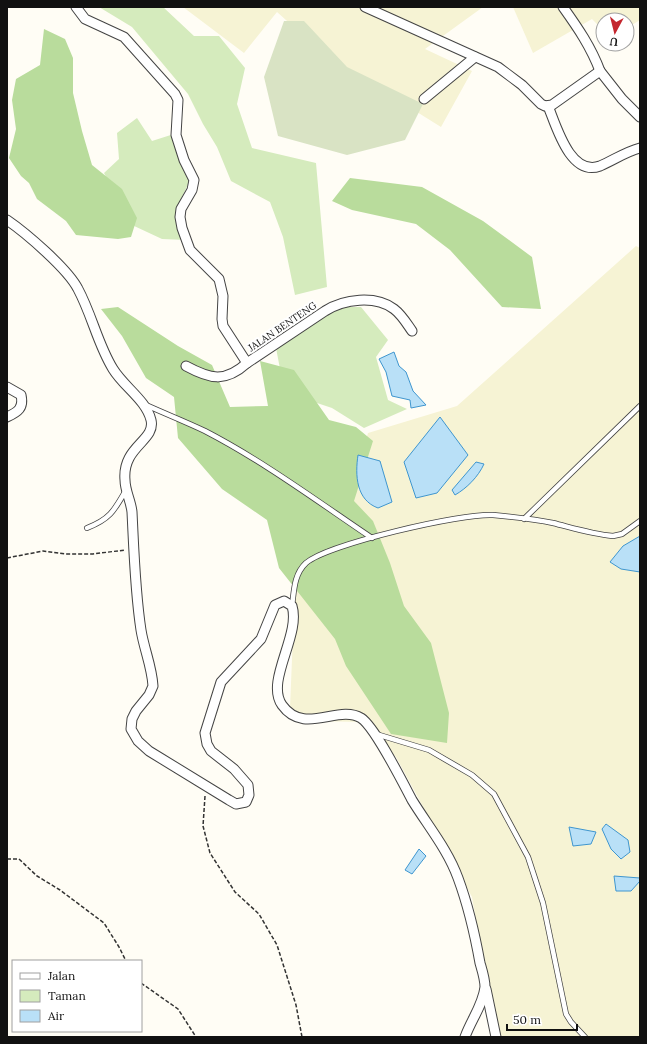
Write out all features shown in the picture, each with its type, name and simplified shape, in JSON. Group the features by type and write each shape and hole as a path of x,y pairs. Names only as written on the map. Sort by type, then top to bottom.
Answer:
{"street":[{"name":"JALAN BENTENG","path":"76,7 85,19 124,37 175,94 178,100 176,135 184,160 194,180 192,190 181,209 180,217 182,228 190,250 219,279 223,296 223,326 247,363 324,310 346,302 380,302 393,309 403,318 412,331"},
{"path":"368,7 498,67 522,85 541,104 548,106 600,71"},
{"path":"563,7 583,34 594,53 600,71 622,99 640,117"},
{"path":"424,99 475,57"},
{"path":"548,106 568,153 582,164 596,167 628,151 640,148"},
{"path":"7,220 23,232 73,280 113,369 148,413 151,426 147,438 133,450 126,462 124,479 132,511 132,549 142,632 153,686 149,695 136,711 132,720 131,729 138,742 149,751 236,804 243,803 248,799 249,790 245,780 234,769 216,756 207,744 207,726 221,682 261,639 275,605 284,601 292,606 294,611 293,629 282,666 278,687 278,698 282,705 291,714 304,718 319,719 344,715 357,716 363,720 375,734 413,800 447,854 458,877 476,944 496,1037"},
{"path":"186,366 210,377 223,377 231,374 247,363"},
{"path":"7,387 21,395 22,403 18,411 7,417"},
{"path":"465,1037 482,999 485,986"}],"lane":[{"path":"142,404 204,431 317,500 372,538"},
{"path":"524,519 640,406"},
{"path":"87,528 108,518 126,490"},
{"path":"292,606 297,577 307,562 324,553 372,538 464,516 492,515 524,519 613,536 622,534 640,521"},
{"path":"375,734 429,750 472,775 494,794 528,857 543,903 566,1014 571,1022 585,1037"}],"path":[{"path":"7,558 43,551 66,554 93,554 132,549"},
{"path":"196,779 205,797 203,826 210,853 235,892 259,914 277,945 296,1005 302,1037"},
{"path":"7,859 19,859 37,876 60,890 104,923 120,947 126,960"},
{"path":"142,985 178,1010 196,1037"}],"shaded area":[{"path":"183,7 483,7 425,49 472,71 441,127 324,54 277,12 244,53"},
{"path":"513,7 640,7 640,20 635,23 635,12 595,12 595,22 592,19 533,53"},
{"path":"636,246 640,248 640,1037 496,1037 472,897 396,757 364,722 311,721 290,708 295,585 346,506 368,433 457,406"}],"green space":[{"path":"99,7 163,7 194,36 219,36 245,68 237,104 252,148 316,163 327,287 295,295 283,237 270,202 231,181 217,147 203,124 188,94 132,27"},
{"path":"284,21 304,21 347,67 423,104 405,140 347,155 278,136 264,77"},
{"path":"44,29 65,39 73,58 73,93 92,165 122,189 137,218 131,237 118,239 76,235 66,221 37,199 29,183 21,176 9,158 16,129 12,100 16,79 40,65"},
{"path":"137,118 152,141 177,133 194,172 179,203 186,240 162,239 132,225 104,173 119,159 117,133"},
{"path":"350,178 422,187 483,221 532,257 541,309 502,307 450,250 416,224 352,210 332,201"},
{"path":"118,307 178,346 212,365 230,407 268,406 260,361 294,370 329,420 356,427 373,441 354,501 373,521 390,563 404,606 431,643 449,713 447,743 391,734 346,666 335,639 279,568 267,520 222,489 178,438 174,397 146,378 122,336 101,309"},
{"path":"340,307 361,307 388,340 376,357 388,400 407,409 364,428 332,408 311,401 281,374 276,348"}],"water":[{"path":"394,352 399,366 406,372 413,391 426,405 411,408 410,400 392,396 386,372 379,359"},
{"path":"440,417 468,455 437,493 416,498 404,462"},
{"path":"358,455 380,461 392,502 378,508 365,499 361,493 357,478"},
{"path":"476,462 484,464 479,473 468,486 455,495 452,490"},
{"path":"640,536 640,572 621,569 610,562 623,546"},
{"path":"606,824 628,840 630,852 621,859 611,849 602,829"},
{"path":"569,827 596,832 591,844 573,846"},
{"path":"419,849 426,856 412,874 405,870"},
{"path":"614,876 640,878 640,881 631,891 616,891"}]}
